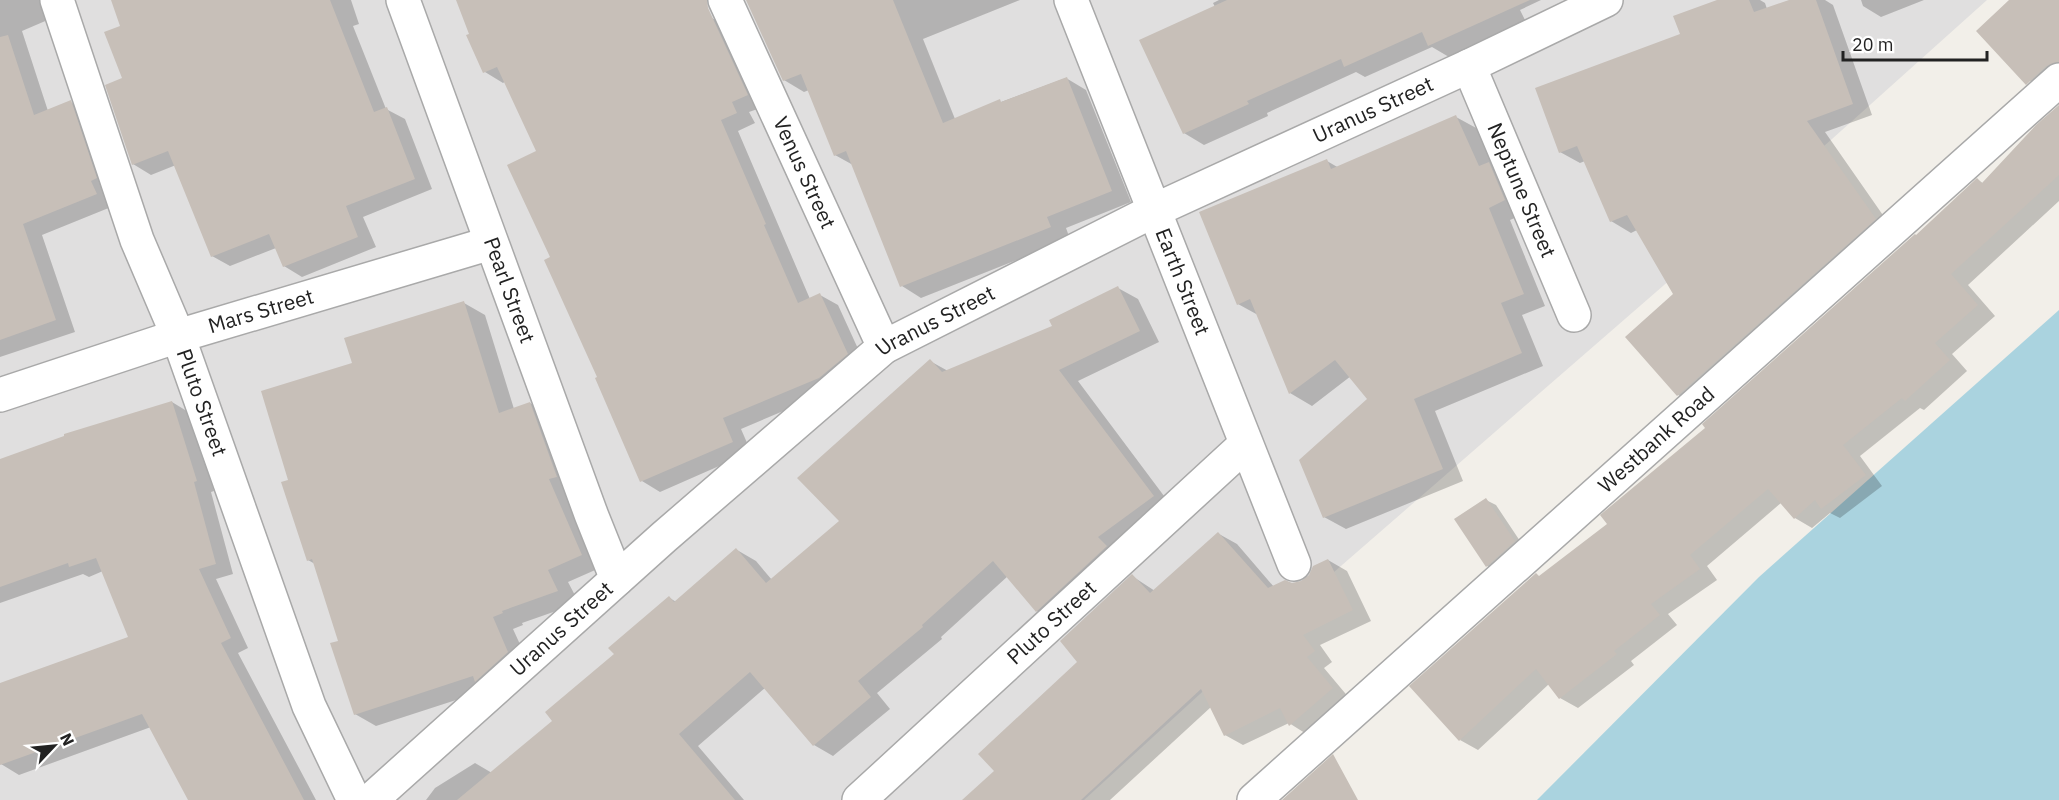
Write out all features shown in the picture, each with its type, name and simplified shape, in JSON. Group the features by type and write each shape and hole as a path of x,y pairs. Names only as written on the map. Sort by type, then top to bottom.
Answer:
{"street":[{"name":"Pluto Street","path":"57,0 137,240 178,336 309,705 354,800"},
{"name":"Pearl Street","path":"403,0 591,514 617,579"},
{"name":"Venus Street","path":"725,0 884,347"},
{"name":"Earth Street","path":"1071,0 1294,564"},
{"name":"Uranus Street","path":"371,800 617,579 884,347 1153,211 1469,66 1606,0"},
{"name":"Neptune Street","path":"1469,66 1574,315"},
{"name":"Westbank Road","path":"1254,800 2059,80"},
{"name":"Mars Street","path":"0,395 178,336 491,243"},
{"name":"Pluto Street","path":"859,800 1246,444"}],"shaded area":[{"path":"0,0 1987,0 1832,139 1326,579 1084,800 0,800"}],"water":[{"path":"2059,310 2059,800 1537,800 1759,577"}],"building":[{"path":"111,0 330,0 374,112 387,107 415,179 346,206 358,237 283,267 269,234 211,257 168,151 132,165 105,85 122,78 104,32 120,26"},
{"path":"456,0 707,0 708,8 748,95 732,102 737,113 721,120 798,303 820,293 848,354 819,378 723,418 733,442 640,482 595,378 597,377 544,260 550,257 507,165 536,151 497,67 483,73 466,35 469,34"},
{"path":"746,0 893,0 943,123 1000,99 1001,102 1067,77 1112,191 1047,217 1051,227 900,287 846,151 834,156 801,74 783,81"},
{"path":"1227,0 1530,0 1428,46 1422,32 1344,67 1341,59 1247,101 1249,104 1183,134 1139,40"},
{"path":"1717,0 1749,0 1754,12 1789,0 1816,0 1853,104 1807,121 1876,219 1677,396 1625,337 1673,294 1627,215 1610,222 1577,146 1559,153 1535,88 1680,34 1673,16"},
{"path":"2009,0 2059,0 2059,62 2046,66 2026,85 1976,31"},
{"path":"8,35 34,115 71,100 97,178 91,181 97,194 23,224 56,320 0,340 0,37"},
{"path":"2059,105 2059,175 1951,274 1978,305 1935,343 1950,360 1905,401 1902,398 1843,445 1866,475 1821,509 1815,500 1794,519 1768,489 1690,555 1700,569 1651,604 1660,615 1614,651 1617,654 1559,699 1536,669 1459,741 1409,686 1536,573 1539,576 1607,524 1600,515 1705,428 1702,424 1916,235 1977,178 1982,183 2036,125"},
{"path":"1456,115 1479,166 1489,162 1505,200 1489,208 1524,294 1501,303 1522,353 1414,399 1443,469 1323,518 1299,460 1367,399 1335,360 1289,394 1250,299 1237,305 1199,212 1327,159 1331,169"},
{"path":"1118,286 1140,331 1059,370 1154,496 1098,537 1107,546 1036,612 993,561 922,625 923,627 858,681 871,697 813,746 750,672 679,734 735,800 457,800 552,721 545,712 614,654 608,648 669,596 674,602 736,548 766,583 839,521 797,478 930,359 942,372 1052,326 1049,320"},
{"path":"464,301 499,413 530,402 557,477 549,479 582,555 548,570 558,591 502,611 503,613 493,617 508,652 475,682 473,676 354,715 330,643 338,641 312,559 307,561 281,482 288,480 261,391 352,363 344,338"},
{"path":"172,401 197,481 194,482 216,564 199,569 231,638 221,643 304,800 188,800 142,714 0,765 0,683 128,637 96,558 69,567 68,563 0,587 0,459 64,436 64,434"},
{"path":"1486,498 1515,541 1486,567 1454,519"},
{"path":"1218,532 1268,588 1285,580 1292,583 1301,581 1309,575 1313,566 1328,559 1353,610 1303,635 1315,651 1307,657 1333,688 1289,726 1280,708 1224,736 1201,689 1081,800 962,800 994,771 978,754 1077,662 1060,641 1132,574 1150,593"},
{"path":"1333,754 1358,800 1282,800"}]}
